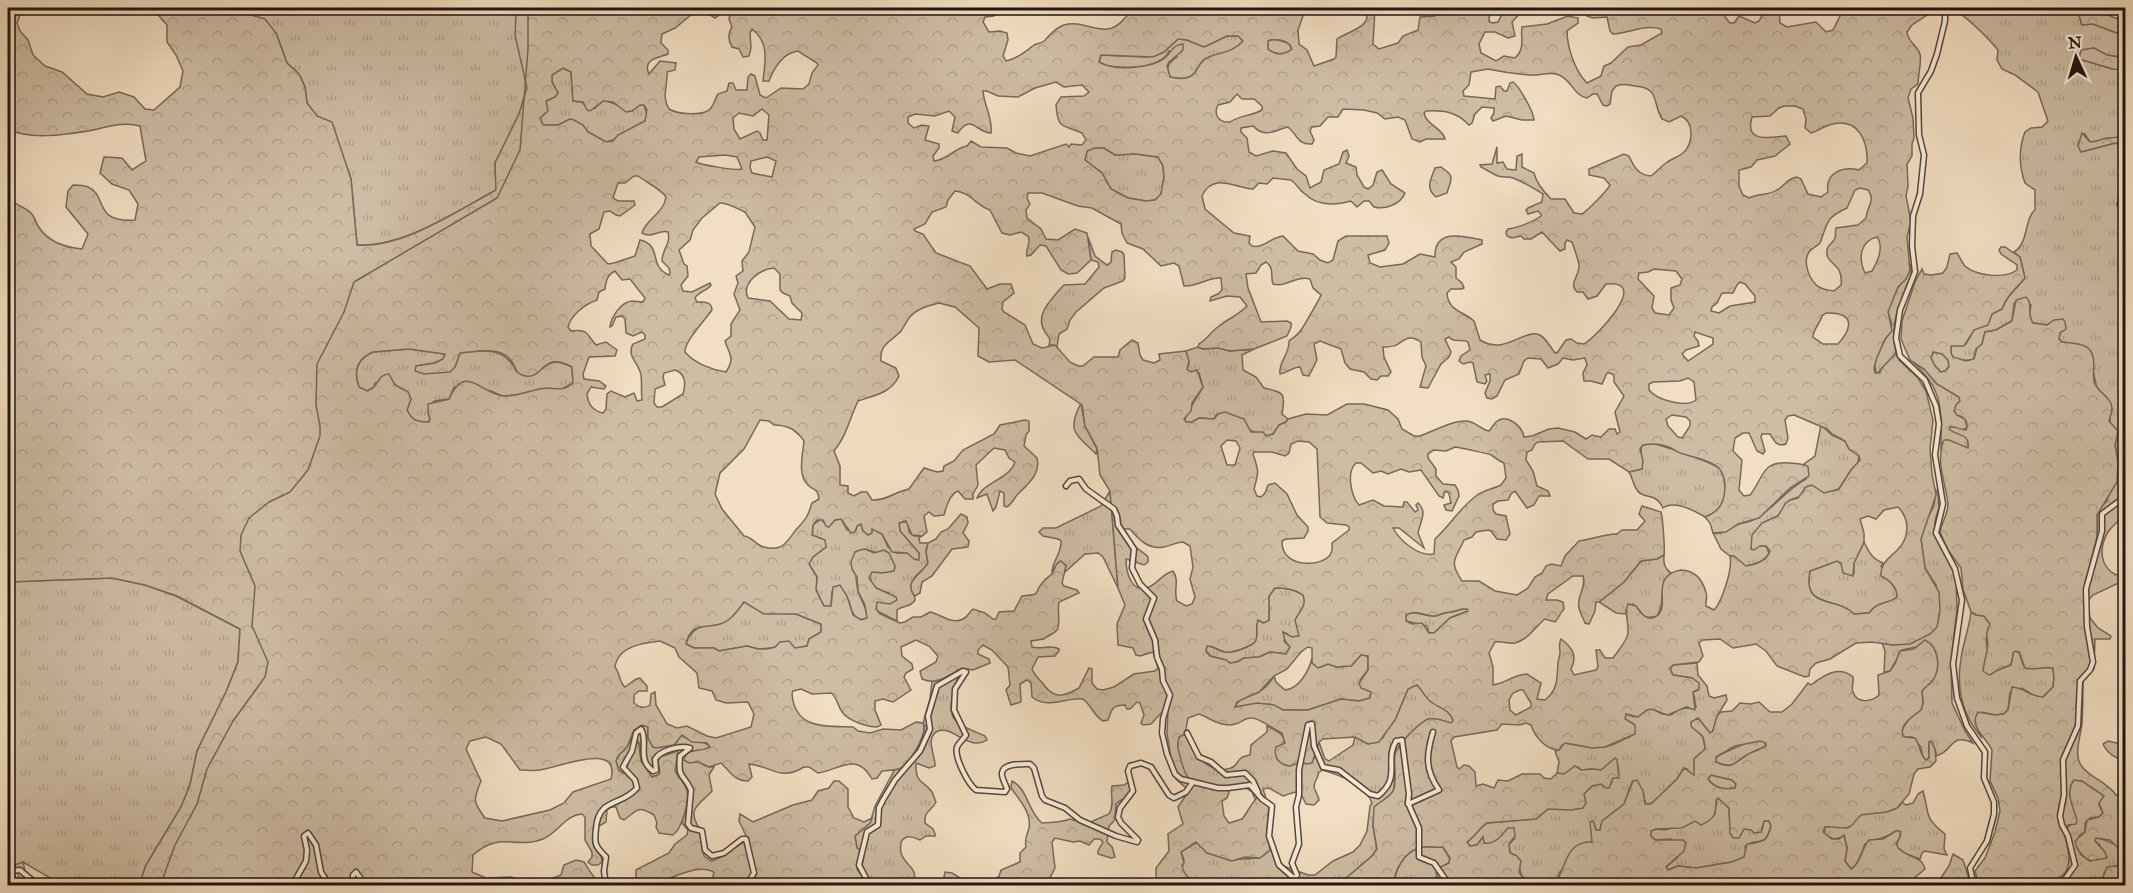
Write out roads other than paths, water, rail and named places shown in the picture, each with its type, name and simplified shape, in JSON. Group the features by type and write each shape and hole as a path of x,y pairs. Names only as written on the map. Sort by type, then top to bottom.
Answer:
{"street":[{"path":"1945,8 1945,21 1937,54 1931,71 1918,93 1918,135 1924,155 1920,194 1913,216 1912,246 1915,272 1900,310 1896,338 1900,356 1925,380 1936,406 1939,423 1935,455 1943,504 1936,533 1955,570 1962,600 1953,664 1957,698 1967,726 1985,752 1984,778 1994,802 1994,814 1987,841 1970,867 1974,885"},
{"path":"2126,424 2123,430 2126,439"},
{"path":"1066,486 1070,481 1079,478 1086,489 1113,508 1118,525 1134,549 1132,568 1140,584 1154,598 1146,619 1155,640 1156,657 1162,669 1163,681 1170,695 1163,719 1162,733 1175,774 1181,779 1228,789 1250,785 1262,799 1272,806 1269,836 1279,865 1293,879 1297,875 1292,863 1299,844 1296,807 1299,795 1299,770 1308,725 1312,724 1314,746 1323,767 1339,770 1370,794 1378,796 1385,790 1392,772 1391,750 1393,745 1396,741 1402,740 1409,794 1408,804 1419,828 1419,857 1434,863 1450,885"},
{"path":"2049,885 2063,882 2074,865 2068,836 2060,816 2064,795 2063,760 2078,726 2080,681 2090,670 2093,662 2086,627 2086,590 2102,531 2102,514 2126,496"},
{"path":"866,885 867,880 859,866 867,832 878,825 879,808 883,800 921,749 930,729 928,716 937,686 963,670 966,672 956,689 954,710 966,735 958,745 957,752 960,765 976,790 1005,792 1007,789 1002,774 1003,770 1009,765 1030,764 1034,768 1045,800 1065,808 1080,820 1116,837 1137,842 1138,840 1120,823 1118,817 1120,808 1133,790 1128,771 1130,766 1141,763 1151,767 1169,795 1174,798 1186,792 1193,782"},
{"path":"606,885 604,872 606,857 595,845 597,818 605,806 630,795 637,788 635,780 623,767 632,752 636,733 641,729 644,733 645,760 653,771 656,770 654,759 659,754 683,746 690,748 680,756 679,766 679,774 691,790 688,824 691,828 702,831 705,850 712,856 724,853 742,839 746,839 754,873 746,885"},
{"path":"1408,804 1440,790 1431,779 1428,769 1432,732"},
{"path":"1187,733 1199,757 1211,762 1226,775 1245,773 1253,781 1262,799"},
{"path":"292,885 306,861 307,850 304,836 308,832 315,845 321,872 330,885"},
{"path":"9,885 8,878 11,871 20,870 39,885"},
{"path":"353,885 353,874 356,872 366,885"}],"waterway":[{"path":"160,886 175,845 197,804 207,769 233,721 265,677 268,662 252,626 255,586 240,551 241,535 249,518 269,502 290,492 308,470 320,436 316,405 317,364 344,312 354,282 497,198 520,150 528,49 528,8"},
{"path":"8,867 22,886"}]}
